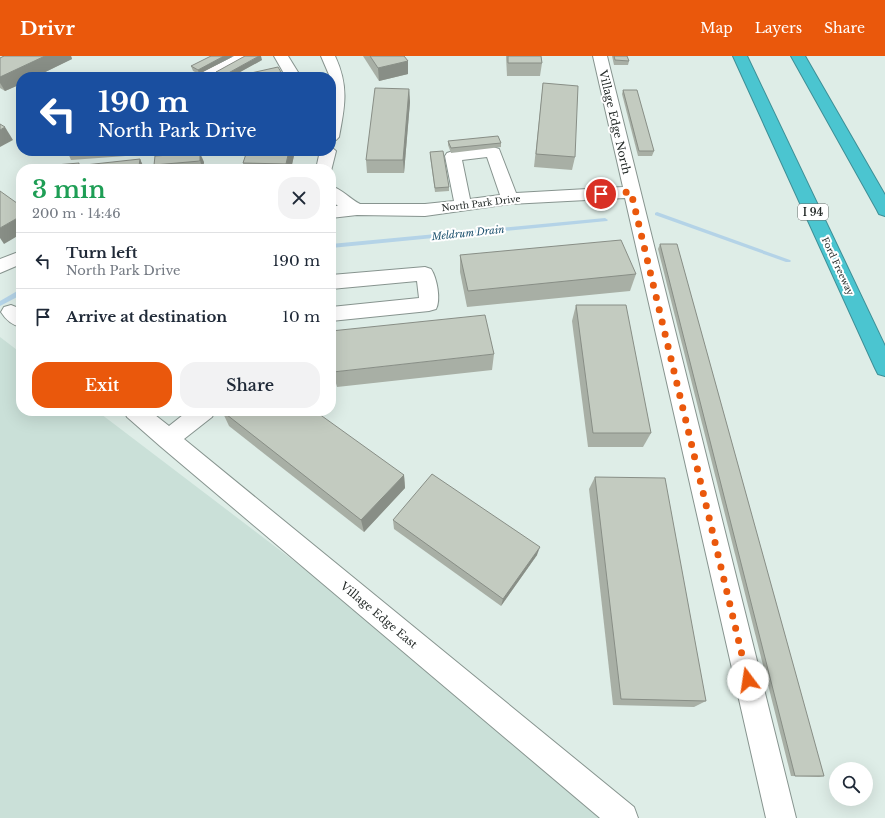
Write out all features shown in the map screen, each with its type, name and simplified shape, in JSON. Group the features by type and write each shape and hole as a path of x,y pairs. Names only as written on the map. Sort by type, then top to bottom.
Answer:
{"highway":[{"name":"Ford Freeway","path":"740,56 885,368"},
{"path":"798,56 885,210"}],"street":[{"path":"213,72 244,56"},
{"path":"281,56 291,72"},
{"path":"328,56 336,70 339,84 336,114"},
{"name":"Village Edge North","path":"600,56 631,192 781,818"},
{"path":"463,205 453,156 493,152 510,199"},
{"name":"North Park Drive","path":"336,211 357,209 425,210 510,199 631,192"},
{"path":"336,195 345,203 357,209"},
{"path":"0,267 16,259"},
{"path":"336,282 425,274 429,304 336,313"},
{"name":"Village Edge East","path":"141,416 623,818"},
{"path":"168,439 198,416"}],"shaded area":[{"path":"0,337 16,349 16,416 104,416 632,818 0,818"}],"building":[{"path":"4,56 45,56 0,77 0,58"},
{"path":"211,56 224,56 198,70 191,66"},
{"path":"245,56 259,56 230,72 216,72"},
{"path":"370,56 404,56 408,61 378,68"},
{"path":"508,56 541,56 542,63 508,63"},
{"path":"614,56 627,56 629,61 615,60"},
{"path":"278,67 281,72 256,72"},
{"path":"543,83 578,86 575,157 536,154"},
{"path":"375,88 409,89 403,160 366,160"},
{"path":"623,90 637,90 654,151 639,151"},
{"path":"0,124 5,127 0,130"},
{"path":"498,136 501,143 451,148 448,141"},
{"path":"443,151 449,187 435,188 430,152"},
{"path":"155,156 200,156 200,161 154,164"},
{"path":"245,156 288,156 286,164 243,163"},
{"path":"140,159 139,164 94,164"},
{"path":"0,191 16,202 16,219 0,228"},
{"path":"621,240 636,274 468,291 460,255"},
{"path":"660,244 677,244 824,776 795,776"},
{"path":"576,305 626,305 651,433 593,433"},
{"path":"485,315 494,354 336,372 336,330"},
{"path":"228,416 322,416 404,475 361,520"},
{"path":"432,474 540,547 503,599 393,520"},
{"path":"595,477 665,478 706,701 621,699"}],"waterway":[{"name":"Meldrum Drain","path":"657,214 788,261"},
{"name":"Meldrum Drain","path":"336,246 605,220"},
{"name":"Meldrum Drain","path":"0,304 16,295"}],"route":[{"path":"601,194 631,192 748,680"}]}
